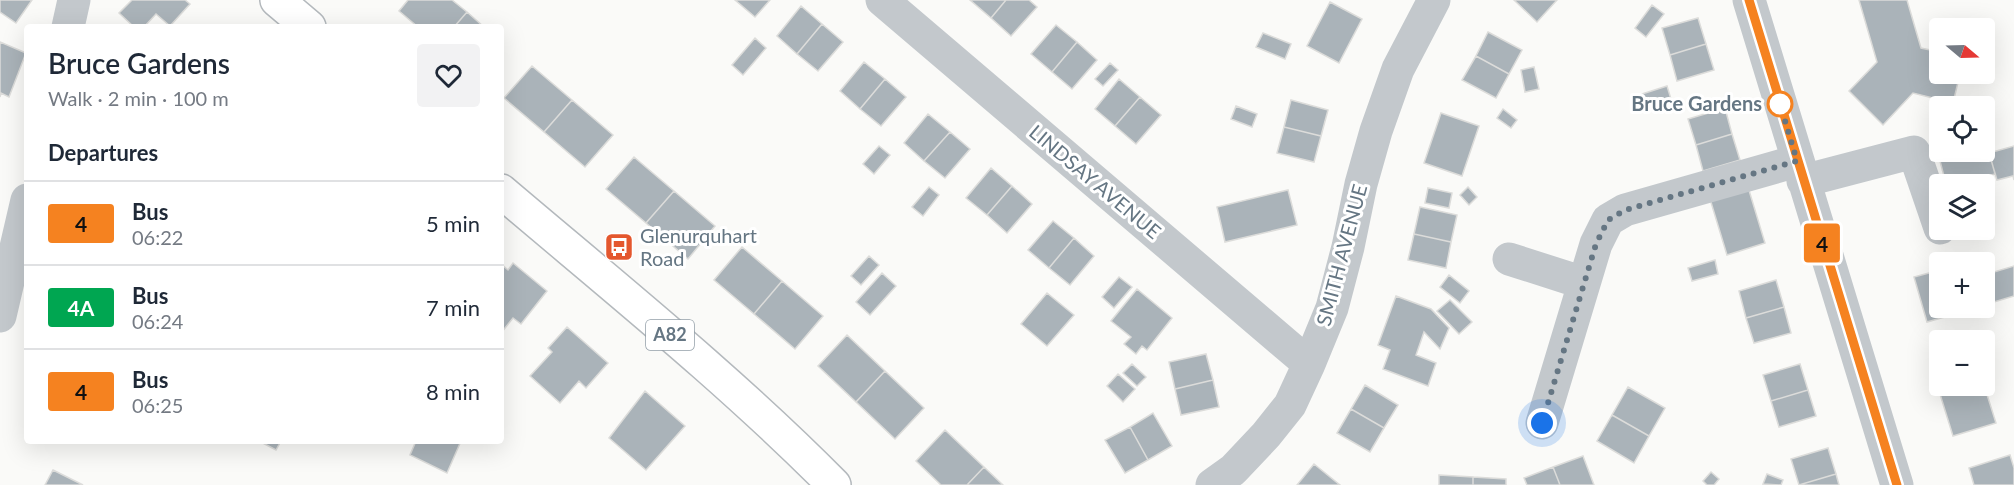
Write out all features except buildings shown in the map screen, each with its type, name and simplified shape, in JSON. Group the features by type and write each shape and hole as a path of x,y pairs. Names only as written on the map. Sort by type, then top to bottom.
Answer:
{"highway":[{"path":"277,0 305,24"},
{"name":"A82","path":"504,194 787,438 834,485"}],"street":[{"path":"69,24 74,0"},
{"name":"LINDSAY AVENUE","path":"882,0 1309,364"},
{"name":"SMITH AVENUE","path":"1212,485 1233,470 1266,435 1290,405 1309,364 1332,308 1348,247 1361,183 1376,131 1398,69 1434,0"},
{"path":"1749,0 1897,485"},
{"path":"1542,423 1596,244 1608,220 1625,210 1800,171 1914,152 1929,198"},
{"path":"0,316 24,214"},
{"path":"1509,259 1584,283"}],"bus line":[{"name":"4","path":"1749,0 1897,485"}],"place":[{"name":"Bruce Gardens","path":"1780,104"},
{"name":"Glenurquhart Road","path":"619,247"}],"route":[{"path":"1542,423 1596,244 1608,220 1625,210 1797,161 1777,94 1780,104"}]}
